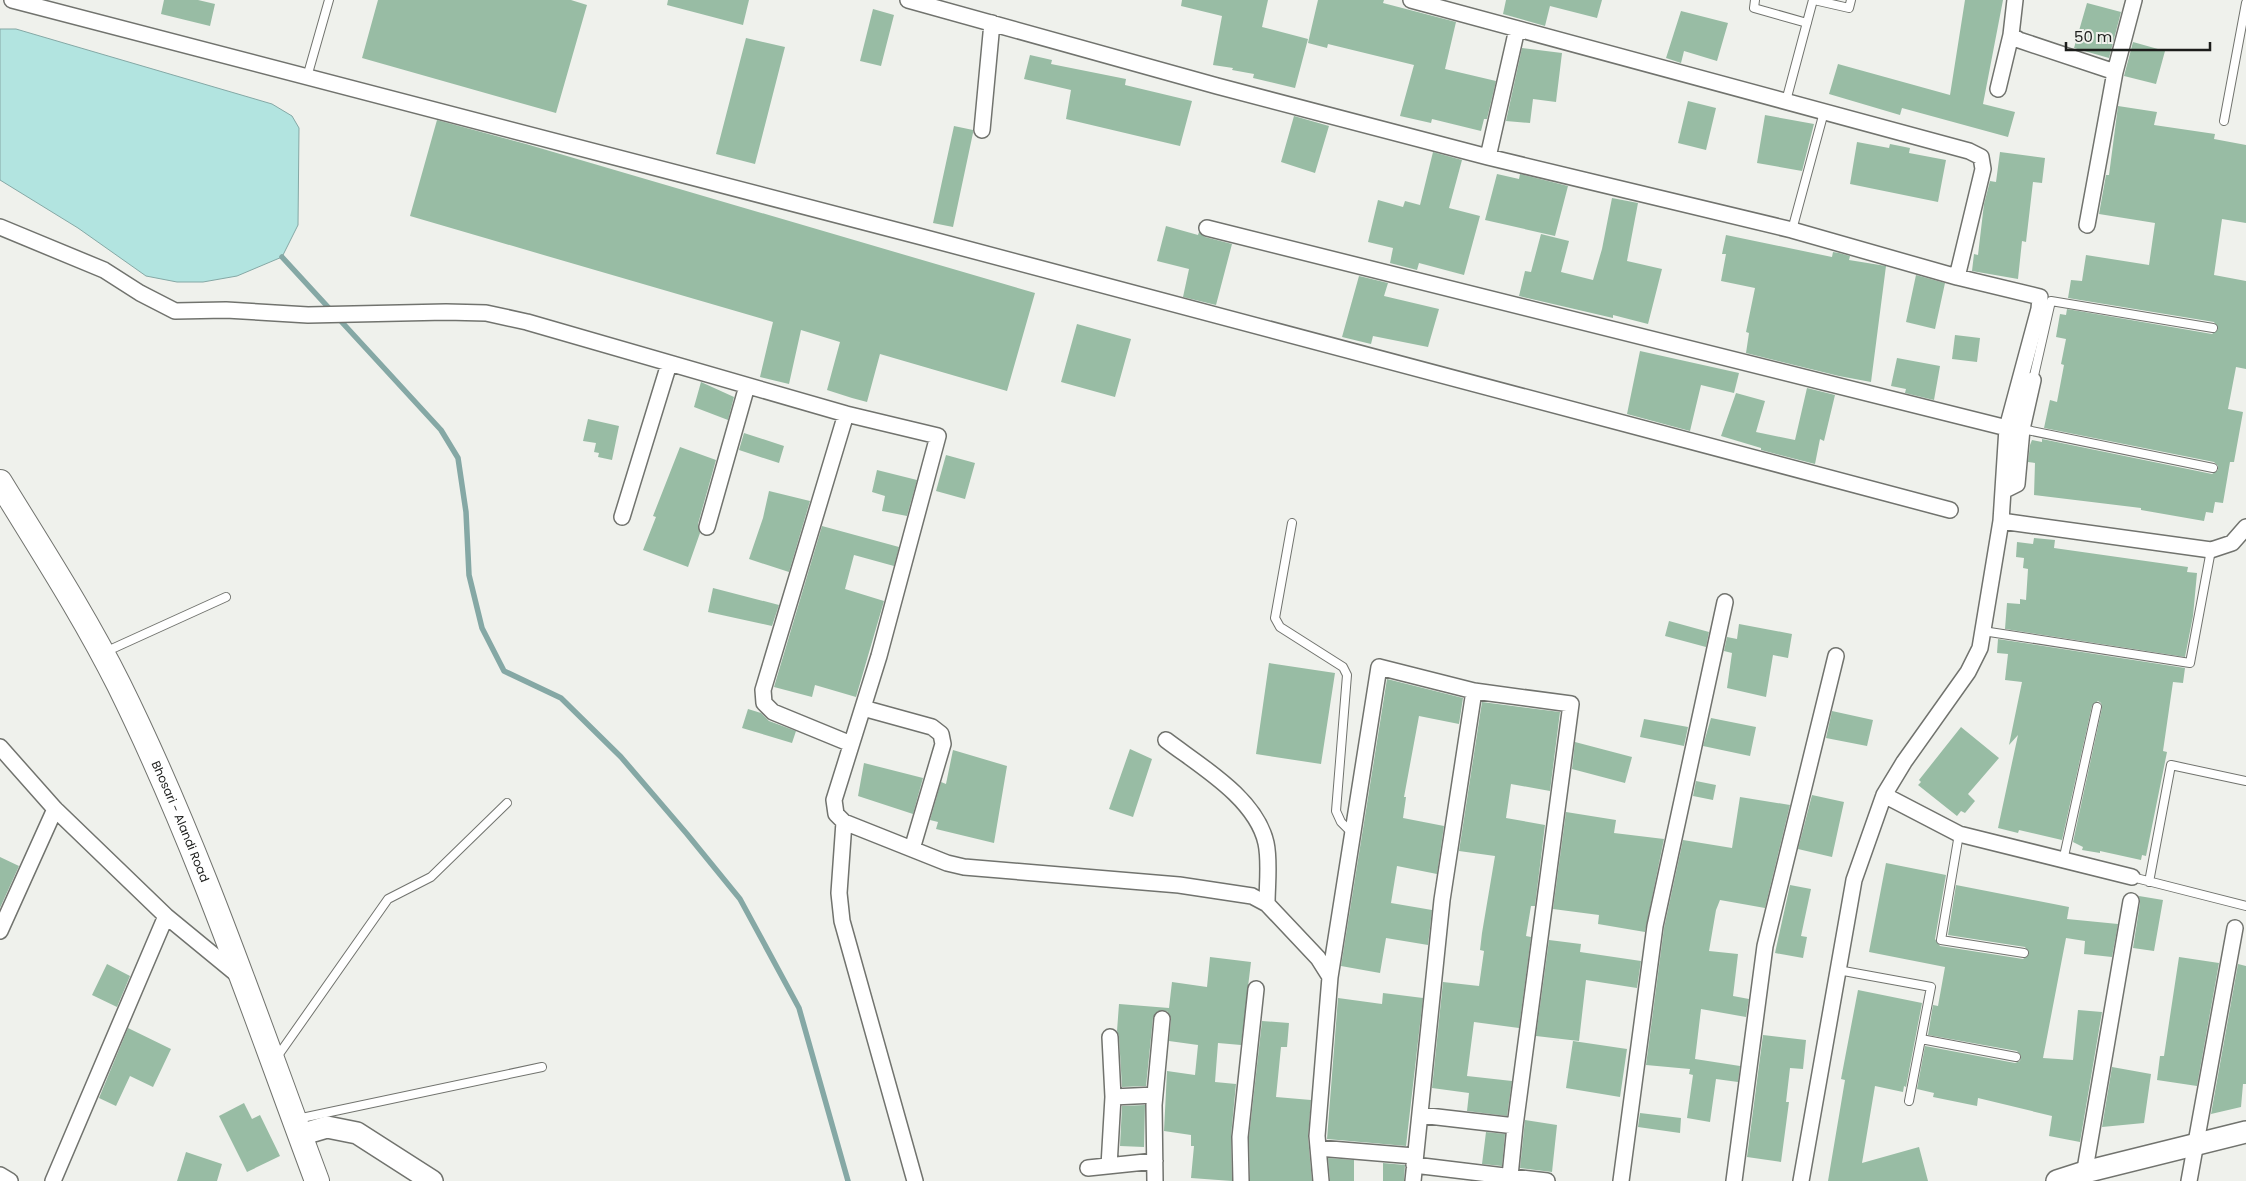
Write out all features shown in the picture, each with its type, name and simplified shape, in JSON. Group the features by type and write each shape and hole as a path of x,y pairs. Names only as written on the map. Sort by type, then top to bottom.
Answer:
{"main road":[{"name":"Bhosari - Alandi Road","path":"0,482 70,596 119,685 180,818 317,1181"}],"street":[{"path":"12,0 922,237 1950,510"},
{"path":"908,0 1488,157 1792,230 1957,278 2040,297 2003,491 2001,521 1980,648 1968,672 1904,762 1884,795 1854,880 1800,1181"},
{"path":"1411,0 1969,151 1981,157 1983,169 1957,278"},
{"path":"1998,89 2012,34 2015,0"},
{"path":"2087,225 2115,72 2134,0"},
{"path":"982,130 992,23"},
{"path":"1488,157 1517,29"},
{"path":"2012,34 2019,40 2115,72"},
{"path":"0,227 104,270 140,293 175,310 226,310 318,315 486,313 527,322 846,414 938,436 863,708 834,800 836,814 844,822 947,863 964,867 1179,885 1252,896 1267,904 1318,958 1330,977"},
{"path":"1208,228 2014,428"},
{"path":"622,517 669,364"},
{"path":"2014,428 2033,380"},
{"path":"707,526 747,386"},
{"path":"846,414 763,690 764,702 772,712 851,744"},
{"path":"2001,521 2211,550 2232,543 2246,526"},
{"path":"1621,1181 1656,926 1725,602"},
{"path":"1734,1181 1765,946 1836,656"},
{"path":"1321,1181 1317,1136 1330,977 1379,667 1474,691 1571,704 1510,1176"},
{"path":"1413,1181 1442,900 1474,691"},
{"path":"863,708 932,727 941,734 943,744 912,849"},
{"path":"1166,740 1227,786 1256,817 1266,843 1267,904"},
{"path":"1,750 55,808 166,916 240,976"},
{"path":"1884,795 1959,834 2132,877"},
{"path":"0,931 55,808"},
{"path":"844,822 839,893 842,920 915,1181"},
{"path":"2084,1176 2131,901"},
{"path":"53,1181 166,916"},
{"path":"2189,1181 2235,928"},
{"path":"1241,1181 1240,1137 1256,989"},
{"path":"1155,1181 1155,1096 1162,1019"},
{"path":"1110,1037 1113,1097 1110,1166"},
{"path":"1113,1097 1155,1096"},
{"path":"1420,1115 1515,1126"},
{"path":"297,1128 327,1127 356,1133 432,1181"},
{"path":"2057,1181 2084,1176 2246,1132"},
{"path":"1318,1148 1414,1160 1547,1181"},
{"path":"302,1181 308,1157"},
{"path":"1088,1168 1155,1161"},
{"path":"0,1175 10,1181"}],"lane":[{"path":"306,77 330,0"},
{"path":"1755,0 1754,8 1807,23"},
{"path":"1786,101 1813,0 1849,8 1851,0"},
{"path":"2224,121 2246,3"},
{"path":"1792,230 1824,112"},
{"path":"2033,380 2051,301 2213,328"},
{"path":"2014,428 2213,468"},
{"path":"1292,523 1274,618 1280,627 1343,667 1347,675 1336,811 1341,822 1352,833"},
{"path":"1983,631 2190,663 2211,550"},
{"path":"102,654 226,597"},
{"path":"2063,861 2097,707"},
{"path":"2149,882 2171,765 2246,781"},
{"path":"273,1063 388,899 431,877 507,803"},
{"path":"1959,834 1941,940 2024,953"},
{"path":"2132,877 2246,906"},
{"path":"1838,970 1931,987 1909,1101"},
{"path":"1921,1039 2016,1057"},
{"path":"297,1128 542,1066"}],"water":[{"path":"0,29 16,29 272,104 292,116 299,128 298,225 282,257 237,276 203,282 177,282 146,276 78,228 0,180"}],"building":[{"path":"164,0 198,0 215,4 210,26 161,14"},
{"path":"378,0 571,0 587,5 556,113 362,58"},
{"path":"668,0 749,0 743,25 667,5"},
{"path":"1182,0 1268,0 1262,27 1308,39 1295,88 1253,78 1254,74 1232,70 1233,68 1213,65 1222,16 1181,6"},
{"path":"1318,0 1384,0 1383,3 1456,22 1445,69 1496,81 1487,119 1484,119 1481,131 1432,119 1431,123 1400,116 1414,65 1328,44 1327,48 1308,43"},
{"path":"1506,0 1602,0 1597,18 1550,6 1545,26 1503,14"},
{"path":"1965,0 2003,0 1983,104 2015,112 2008,137 1902,108 1900,115 1829,94 1838,64 1950,95"},
{"path":"2087,3 2121,12 2109,58 2074,48"},
{"path":"873,9 894,15 881,66 860,61"},
{"path":"1681,11 1728,23 1717,61 1684,51 1681,63 1666,58"},
{"path":"746,38 785,47 755,164 716,154"},
{"path":"2133,42 2165,51 2156,84 2124,76"},
{"path":"1522,48 1562,53 1556,102 1533,99 1530,123 1506,121"},
{"path":"1030,55 1052,60 1051,64 1126,79 1125,85 1192,101 1180,146 1066,119 1071,90 1024,79"},
{"path":"1688,101 1716,108 1706,150 1678,143"},
{"path":"2118,106 2157,112 2154,125 2215,134 2214,139 2246,145 2246,223 2222,219 2214,275 2246,281 2246,369 2236,367 2228,409 2243,412 2234,462 2230,462 2223,503 2215,502 2213,513 2206,512 2204,521 2141,510 2141,508 2034,495 2035,463 2028,462 2032,440 2042,442 2042,439 2212,474 2218,470 2218,466 2214,462 2044,428 2050,400 2057,402 2064,365 2061,364 2066,339 2056,337 2060,314 2066,315 2067,309 2212,334 2218,329 2214,322 2068,298 2071,280 2082,281 2086,255 2149,265 2155,223 2099,214 2106,175 2109,175"},
{"path":"1765,115 1814,124 1802,171 1757,163"},
{"path":"1294,116 1329,126 1315,173 1281,162"},
{"path":"437,120 526,144 1035,293 1007,391 880,354 867,402 852,398 827,390 840,342 801,330 789,384 760,377 773,322 410,216"},
{"path":"954,126 973,130 973,133 953,227 933,223"},
{"path":"1857,142 1889,148 1890,144 1910,148 1909,153 1946,160 1938,202 1850,184"},
{"path":"1433,152 1462,160 1449,208 1480,216 1464,275 1419,263 1417,270 1390,263 1393,248 1368,242 1378,200 1403,207 1405,201 1420,205"},
{"path":"2000,152 2045,158 2042,183 2033,182 2026,242 2022,241 2018,279 1972,271 1974,254 1978,255 1984,204 1990,181 1996,182"},
{"path":"1497,174 1519,179 1520,174 1568,186 1555,236 1485,220"},
{"path":"1612,198 1638,203 1627,261 1662,269 1648,324 1613,315 1613,318 1519,296 1525,271 1531,272 1541,234 1569,241 1561,272 1593,280 1602,249"},
{"path":"1166,226 1198,235 1199,232 1205,237 1232,244 1216,305 1183,297 1189,269 1157,261"},
{"path":"1726,235 1832,257 1833,252 1839,253 1850,256 1849,260 1886,266 1871,382 1746,353 1749,333 1746,332 1755,288 1721,281 1726,254 1722,254"},
{"path":"1916,275 1945,283 1935,329 1906,322"},
{"path":"1359,276 1388,283 1384,296 1439,309 1428,347 1373,336 1371,344 1342,337"},
{"path":"1077,324 1131,339 1115,397 1061,382"},
{"path":"1955,335 1980,338 1977,362 1952,359"},
{"path":"1640,351 1739,373 1734,393 1701,385 1690,431 1627,414"},
{"path":"1897,358 1940,366 1934,400 1905,393 1906,389 1891,386"},
{"path":"701,382 734,397 728,420 694,407"},
{"path":"1807,388 1835,395 1824,441 1820,439 1815,464 1761,450 1761,448 1721,436 1736,393 1765,401 1756,432 1795,440"},
{"path":"588,419 619,426 612,460 598,457 599,453 594,452 596,443 583,441"},
{"path":"744,433 784,446 779,463 739,450"},
{"path":"680,447 716,460 698,524 700,533 688,567 643,550 656,517 653,516"},
{"path":"946,455 975,463 965,499 936,491"},
{"path":"877,470 917,480 907,516 882,511 885,496 872,492"},
{"path":"769,491 810,501 789,572 749,559 763,518"},
{"path":"822,526 899,547 894,566 854,555 845,589 884,601 856,697 815,685 812,697 774,687"},
{"path":"2034,538 2055,540 2054,548 2188,567 2187,572 2197,573 2193,616 2185,657 2005,629 2007,603 2020,604 2020,599 2026,600 2028,569 2023,568 2024,558 2016,557 2017,542 2033,544"},
{"path":"713,588 779,605 772,626 708,612"},
{"path":"1669,621 1709,632 1706,647 1665,636"},
{"path":"1739,624 1792,634 1788,658 1773,655 1766,697 1727,688 1732,653 1724,651 1727,637 1737,639"},
{"path":"1998,639 2185,668 2183,683 2173,682 2163,751 2167,752 2146,856 2142,855 2141,860 2100,851 2100,853 2082,850 2083,847 2073,842 2102,708 2101,703 2098,701 2092,706 2062,840 2019,830 2018,833 1998,828 2018,735 2009,745 2022,682 2005,680 2008,654 1997,653"},
{"path":"1269,663 1335,673 1321,764 1256,754"},
{"path":"1387,679 1463,698 1459,724 1419,716 1404,797 1406,797 1403,818 1444,826 1437,874 1397,866 1391,903 1432,910 1428,945 1386,938 1380,973 1341,966"},
{"path":"1482,702 1560,712 1550,791 1511,784 1506,818 1545,825 1535,906 1531,906 1526,936 1531,937 1519,1028 1474,1022 1467,1076 1512,1081 1507,1116 1467,1111 1469,1093 1432,1088 1443,982 1479,986 1484,951 1480,950 1495,856 1459,851"},
{"path":"748,709 761,713 769,721 796,731 792,743 742,728"},
{"path":"1832,711 1873,720 1867,746 1826,738"},
{"path":"1711,718 1756,727 1750,756 1703,746"},
{"path":"1644,719 1688,727 1684,746 1640,737"},
{"path":"1961,727 1999,758 1968,794 1975,801 1965,813 1961,811 1957,816 1918,785 1921,782 1919,780"},
{"path":"1575,742 1632,757 1625,783 1572,769"},
{"path":"1130,749 1152,759 1133,817 1109,809"},
{"path":"953,750 1007,766 994,843 936,829 938,822 930,820 941,782 946,784"},
{"path":"864,763 923,778 913,814 858,796"},
{"path":"1696,781 1716,785 1713,800 1693,796"},
{"path":"1812,795 1844,802 1832,857 1798,849"},
{"path":"1740,797 1790,805 1765,908 1720,900 1716,910 1709,951 1738,954 1733,996 1749,999 1746,1017 1701,1009 1695,1059 1740,1066 1738,1082 1716,1079 1710,1122 1687,1118 1693,1075 1689,1074 1690,1069 1646,1065 1664,928 1683,840 1732,848"},
{"path":"1566,812 1616,820 1614,833 1664,839 1645,932 1598,924 1599,915 1553,909"},
{"path":"0,857 19,866 0,908"},
{"path":"1886,863 1946,875 1935,939 1940,946 2023,959 2029,954 2025,947 1948,935 1956,885 2069,907 2067,919 2118,924 2112,957 2084,954 2085,941 2066,938 2043,1058 2073,1060 2078,1010 2102,1012 2080,1142 2049,1136 2052,1116 1978,1098 1977,1106 1933,1097 1934,1093 1917,1089 1925,1046 2015,1063 2020,1061 2021,1056 2017,1051 1928,1035 1933,1005 1938,1006 1945,967 1869,952"},
{"path":"1790,885 1811,889 1801,936 1807,937 1803,958 1775,953"},
{"path":"2139,896 2163,900 2154,951 2133,948 2140,903"},
{"path":"1549,940 1581,944 1580,952 1641,961 1637,988 1586,980 1579,1041 1536,1036"},
{"path":"1210,957 1251,962 1241,1045 1218,1043 1215,1082 1236,1084 1231,1136 1232,1181 1191,1178 1194,1146 1191,1146 1191,1135 1164,1131 1167,1071 1195,1075 1198,1045 1169,1041 1171,1019 1167,1011 1158,1011 1153,1018 1146,1086 1122,1087 1117,1031 1119,1004 1169,1008 1172,982 1207,987"},
{"path":"2179,957 2219,963 2197,1086 2157,1080 2160,1056 2164,1056"},
{"path":"107,964 130,976 117,1007 92,995"},
{"path":"2238,964 2246,966 2246,1084 2243,1084 2241,1107 2211,1114"},
{"path":"1858,990 1922,1003 1906,1087 1904,1086 1903,1092 1875,1086 1862,1163 1919,1147 1928,1181 1828,1181 1845,1080 1841,1079"},
{"path":"1383,993 1423,998 1406,1146 1327,1139 1338,998 1382,1004"},
{"path":"1262,1021 1289,1023 1287,1047 1281,1047 1276,1097 1311,1100 1308,1137 1312,1181 1250,1181 1249,1137"},
{"path":"128,1028 171,1049 153,1087 130,1076 116,1106 99,1098"},
{"path":"1763,1035 1806,1040 1803,1069 1790,1068 1786,1102 1789,1102 1781,1162 1747,1157"},
{"path":"1573,1041 1627,1049 1620,1097 1566,1088"},
{"path":"2112,1067 2151,1074 2144,1123 2102,1127"},
{"path":"244,1103 252,1119 260,1115 280,1156 247,1172 219,1116"},
{"path":"1145,1105 1144,1147 1120,1146 1122,1106"},
{"path":"1640,1113 1681,1118 1680,1133 1638,1127"},
{"path":"1525,1120 1557,1125 1552,1172 1520,1168"},
{"path":"1486,1132 1505,1134 1502,1166 1482,1164"},
{"path":"186,1152 222,1164 217,1181 177,1181"},
{"path":"1328,1158 1354,1160 1354,1181 1330,1181"},
{"path":"1383,1163 1405,1165 1404,1181 1383,1181"}],"waterway":[{"path":"282,257 441,430 458,458 466,512 469,575 482,628 504,671 561,698 621,757 740,899 799,1008 848,1181"}]}
